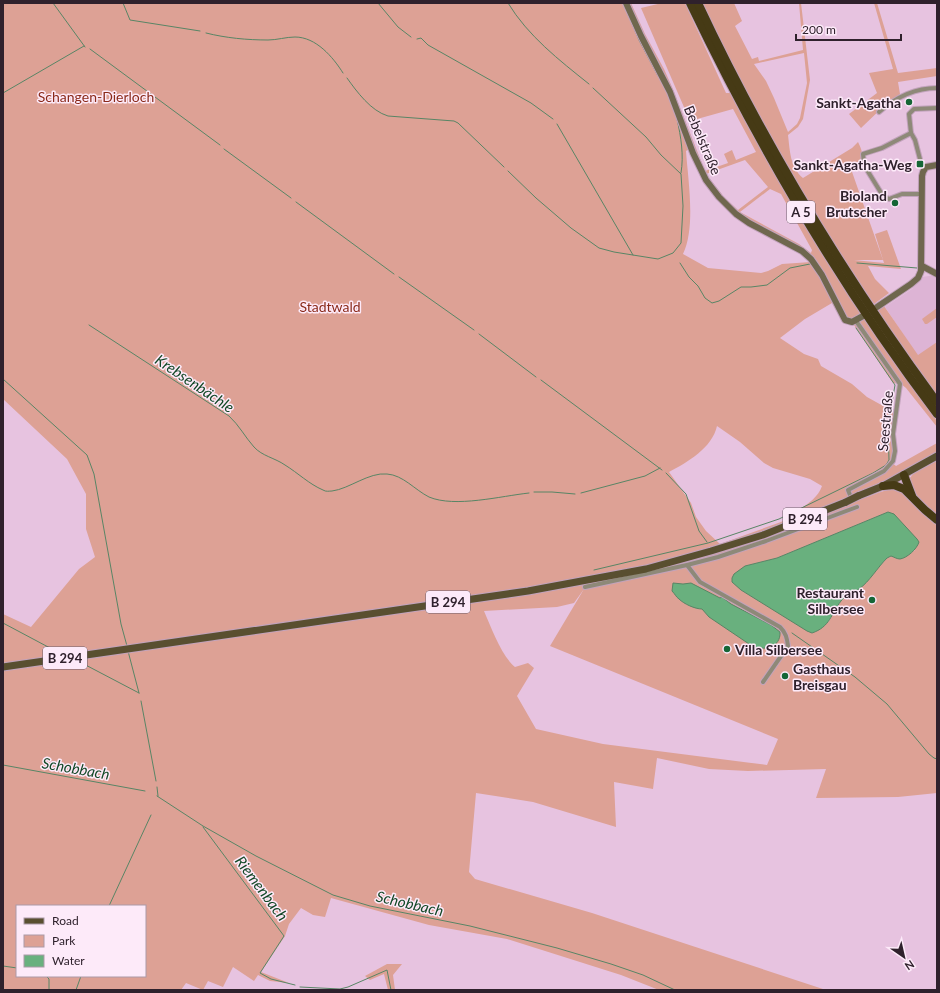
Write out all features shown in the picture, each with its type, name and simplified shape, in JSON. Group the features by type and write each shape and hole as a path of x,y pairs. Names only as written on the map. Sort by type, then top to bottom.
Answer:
{"highway":[{"name":"A 5","path":"690,3 730,84 803,214 862,308 937,414"},
{"name":"A 5","path":"698,3 760,126 803,202 869,306 937,402"},
{"path":"901,477 904,489"},
{"path":"901,477 913,497"},
{"path":"883,486 894,486 904,489 937,520"}],"main road":[{"name":"B 294","path":"3,667 528,591 646,569 763,535 806,519 883,486 937,456"}],"street":[{"name":"Bebelstraße","path":"626,3 670,92 693,153 706,180 719,197 736,214 808,255 818,268 842,316 848,322 856,321"},
{"path":"879,112 892,102 909,93 926,88 937,88"},
{"path":"925,168 921,163 916,140 911,133 908,119 909,114 910,111 924,108 937,108"},
{"path":"911,133 882,148 863,154 864,163 871,177 883,196 886,198 889,199 910,193 921,194"},
{"path":"877,307 918,278 922,268 922,176 925,168 936,163"},
{"path":"922,268 937,274"},
{"path":"856,321 862,316"},
{"name":"Seestraße","path":"850,495 848,490 884,471 893,461 895,451 893,434 900,384 856,321"},
{"path":"585,587 688,565 718,557 857,507"},
{"path":"688,565 700,582 780,627 784,631 788,646 763,682"}],"shaded area":[{"path":"936,275 937,342 918,356 885,307 912,289 922,277"}],"green space":[{"name":"Stadtwald","path":"3,3 631,3 672,87 705,171 728,163 724,154 732,150 736,160 756,152 733,109 690,121 641,8 662,3 685,3 726,93 730,93 774,174 810,234 864,317 937,421 937,427 906,388 901,384 893,383 854,325 842,320 832,303 805,319 780,338 804,354 818,359 821,366 852,384 867,397 894,412 892,434 893,452 891,462 896,466 937,443 937,452 859,499 898,488 929,519 937,524 937,793 898,797 816,798 826,769 748,771 709,769 657,758 653,789 614,782 616,827 533,802 476,793 469,872 475,879 592,913 826,990 659,990 621,975 507,939 429,925 331,898 325,917 313,915 301,908 289,924 285,936 261,972 289,983 270,981 258,975 254,981 233,967 223,987 208,981 203,990 186,983 181,990 3,990 3,614 31,627 79,569 95,557 86,529 86,494 67,459 3,399","holes":["689,149 703,180 716,197 759,231 796,251 811,262 782,264 761,273 708,268 683,254 687,243 690,217 686,151","745,160 768,187 738,210 724,197 706,174","770,189 781,194 812,250 811,253 799,244 740,212","717,426 740,442 764,463 773,468 810,479 822,486 816,497 800,509 801,512 781,522 720,544 706,531 696,517 691,503 669,472 698,454 705,448","888,512 915,550 903,558 891,556 887,558 864,584 841,601 829,621 813,633 741,590 745,566 777,558","584,589 550,646 778,739 767,765 603,744 536,729 517,696 534,668 528,663 515,667 510,662 497,641 484,611 557,607 574,603"]},
{"path":"703,3 734,3 742,21 735,26 752,59 758,57 759,61 803,50 799,3 801,3 810,80 803,119 798,127 788,135 791,158 795,169 803,178 852,148 858,142 862,156 851,169 883,260 854,260 884,263 875,234 887,230 901,269 868,266 875,279 889,293 874,304 847,265 807,200 756,112 724,50","holes":["804,53 807,83 800,118 797,124 788,132 766,81 754,64"]},
{"path":"874,3 877,3 898,73 937,68 937,76 898,82 900,94 884,106 861,128 849,114 877,93 869,73 893,69"},
{"path":"884,306 918,355 937,342 937,396 877,311"},
{"path":"937,308 937,317 925,324 922,319"},
{"path":"937,459 937,516 919,500 909,479 914,473"},
{"path":"387,964 402,964 393,975 395,990 388,990 384,974 370,980 365,976"}],"water":[{"path":"888,512 894,514 917,539 919,542 918,545 906,557 899,559 891,556 887,558 863,586 843,599 830,620 823,627 812,633 741,590 732,582 734,574 745,566 777,558"},
{"path":"673,583 691,583 720,598 722,597 731,604 771,625 780,632 778,642 766,648 752,646 709,617 702,609 693,607 681,601 672,591"}],"waterway":[{"path":"53,3 85,47"},
{"path":"123,3 130,20 200,31"},
{"path":"378,3 398,27 411,37"},
{"path":"508,3 535,37 555,57 589,84"},
{"path":"623,3 639,40 658,76"},
{"path":"206,33 252,40 271,40 288,37 310,40 323,49 343,73"},
{"path":"417,39 421,38 428,45 531,103 553,119"},
{"path":"3,93 84,46"},
{"path":"90,49 220,145"},
{"path":"347,78 365,100 382,114 388,116 454,121 458,123 504,167"},
{"path":"508,171 536,198 571,228 599,248 658,259 673,253 681,243 683,206 681,174 661,155 646,137 593,88"},
{"path":"677,119 682,146 681,173"},
{"path":"557,124 633,255"},
{"path":"224,149 291,198"},
{"path":"296,202 394,274"},
{"path":"680,263 689,277 698,286 705,298 712,303 719,301 741,287 767,285 790,268 810,264"},
{"path":"857,263 917,268"},
{"path":"399,277 474,330"},
{"name":"Krebsenbächle","path":"89,325 229,416 257,450 290,468 324,491 339,490 366,478 380,474 387,474 398,477 429,497 440,500 478,500 529,493"},
{"path":"594,570 708,543 779,519 873,473 886,465 889,460 888,425 895,385 856,328"},
{"path":"479,334 536,377"},
{"path":"3,379 87,455 94,474 121,624 127,646"},
{"path":"541,380 662,470"},
{"name":"Krebsenbächle","path":"581,493 645,476 660,468"},
{"path":"666,473 686,494 699,531 707,542"},
{"name":"Krebsenbächle","path":"534,492 575,494"},
{"path":"3,623 50,648"},
{"name":"Krebsenbächle","path":"792,633 855,677 887,704 929,754 937,759"},
{"path":"128,651 139,693"},
{"path":"78,661 139,693"},
{"path":"141,701 156,781"},
{"name":"Schobbach","path":"3,765 145,791"},
{"path":"157,787 158,796"},
{"name":"Schobbach","path":"157,796 203,826 256,856 333,895 370,906 470,926 557,948 643,975 675,990"},
{"path":"109,905 151,815"},
{"name":"Riemenbach","path":"203,827 284,936 260,973 271,979 295,985"},
{"name":"Riemenbach","path":"3,966 16,968"},
{"name":"Riemenbach","path":"300,987 340,989 387,970 391,990"},
{"name":"Riemenbach","path":"47,977 49,979 49,990"},
{"path":"76,990 81,977"}],"place":[{"name":"Sankt-Agatha","path":"909,102"},
{"name":"Sankt-Agatha-Weg","path":"920,164"},
{"name":"Bioland Brutscher","path":"895,203"},
{"name":"Restaurant Silbersee","path":"872,600"},
{"name":"Villa Silbersee","path":"727,649"},
{"name":"Gasthaus Breisgau","path":"785,676"}],"park label":[{"name":"Schangen-Dierloch","path":"96,96"}]}
